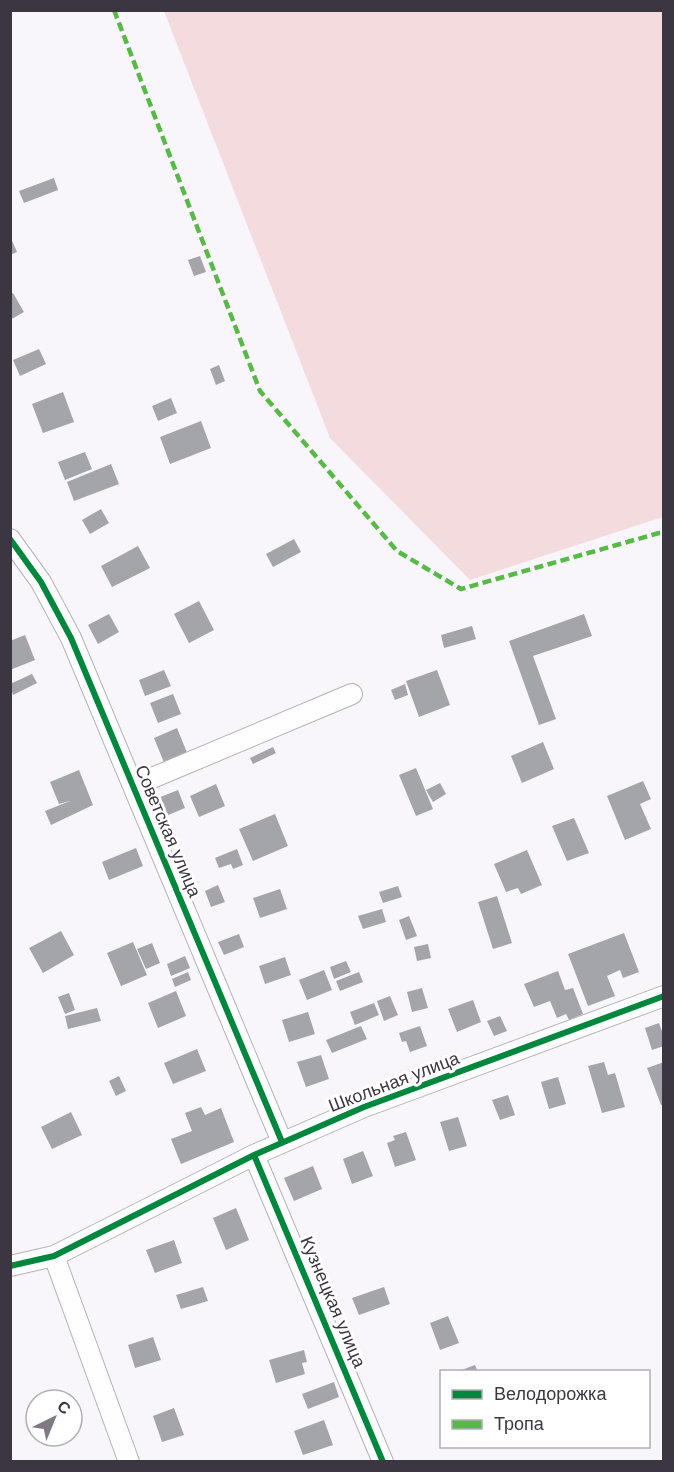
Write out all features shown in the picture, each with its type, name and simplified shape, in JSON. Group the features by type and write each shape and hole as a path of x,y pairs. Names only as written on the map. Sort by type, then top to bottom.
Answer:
{"street":[{"name":"Советская улица","path":"10,539 41,582 71,638 282,1142"},
{"path":"133,786 352,694"},
{"name":"Школьная улица","path":"10,1266 54,1256 254,1155 364,1107 663,996"},
{"name":"Кузнецкая улица","path":"254,1155 383,1461"},
{"path":"54,1256 129,1461"}],"shaded area":[{"path":"164,11 663,11 663,517 470,580 330,438"}],"building":[{"path":"54,178 58,190 24,203 19,191"},
{"path":"10,236 17,252 10,255"},
{"path":"200,256 206,272 194,276 188,260"},
{"path":"13,293 24,312 10,320 10,294"},
{"path":"39,349 46,364 20,376 13,360"},
{"path":"219,365 225,381 216,385 210,369"},
{"path":"63,392 74,422 43,433 32,404"},
{"path":"171,398 177,413 158,421 152,406"},
{"path":"201,421 211,448 170,464 160,437"},
{"path":"85,452 92,469 65,480 58,462"},
{"path":"111,464 119,484 74,501 67,482"},
{"path":"101,509 109,523 90,534 82,520"},
{"path":"294,539 301,552 273,567 266,554"},
{"path":"138,546 150,568 112,587 101,566"},
{"path":"199,601 214,630 189,643 174,614"},
{"path":"109,614 119,632 98,644 88,625"},
{"path":"584,614 592,636 533,656 556,719 539,725 509,641"},
{"path":"472,626 476,639 444,648 441,635"},
{"path":"25,635 35,660 10,670 10,641"},
{"path":"164,670 171,686 145,696 139,680"},
{"path":"437,670 450,705 419,717 406,681"},
{"path":"32,674 37,683 13,695 10,684"},
{"path":"405,684 408,695 395,700 391,690"},
{"path":"173,694 181,714 158,723 150,703"},
{"path":"177,728 188,755 165,765 154,738"},
{"path":"543,742 554,769 522,783 511,756"},
{"path":"273,747 276,753 253,764 250,758"},
{"path":"416,768 433,809 416,816 399,775"},
{"path":"79,770 93,805 51,825 45,811 70,801 59,804 50,782"},
{"path":"643,781 651,799 640,804 651,829 625,840 607,796"},
{"path":"440,783 446,794 433,802 426,790"},
{"path":"216,784 225,806 199,817 190,796"},
{"path":"178,790 185,808 166,816 158,798"},
{"path":"275,814 288,846 253,861 239,829"},
{"path":"574,818 589,853 567,861 552,826"},
{"path":"136,848 143,866 109,880 102,862"},
{"path":"237,849 243,865 233,869 231,864 219,868 215,858"},
{"path":"527,850 542,885 521,894 518,888 506,892 494,864"},
{"path":"218,885 225,902 211,907 205,891"},
{"path":"398,886 402,897 383,903 379,892"},
{"path":"280,889 287,909 260,918 253,898"},
{"path":"497,896 512,943 493,949 478,902"},
{"path":"382,909 386,922 363,929 358,916"},
{"path":"409,916 417,936 406,940 399,920"},
{"path":"61,931 74,955 43,973 29,948"},
{"path":"624,933 639,972 623,978 620,970 607,976 615,996 588,1006 568,954"},
{"path":"239,934 244,947 224,955 218,942"},
{"path":"133,942 147,975 121,986 107,953"},
{"path":"152,943 160,963 146,969 137,949"},
{"path":"428,944 431,958 417,961 414,947"},
{"path":"185,956 190,968 171,976 167,964"},
{"path":"285,957 291,975 265,984 259,966"},
{"path":"346,961 351,972 334,979 330,967"},
{"path":"324,970 332,990 307,1000 299,980"},
{"path":"558,971 565,990 573,988 583,1014 569,1020 566,1014 557,1018 550,1001 534,1007 524,984"},
{"path":"188,972 191,980 175,987 172,979"},
{"path":"359,972 363,982 340,991 336,981"},
{"path":"422,988 428,1008 412,1012 407,992"},
{"path":"176,991 186,1016 158,1028 148,1003"},
{"path":"69,993 75,1010 65,1014 58,997"},
{"path":"390,996 398,1015 384,1021 377,1001"},
{"path":"473,1000 481,1022 457,1032 448,1009"},
{"path":"374,1003 379,1015 355,1025 350,1012"},
{"path":"97,1008 101,1021 68,1029 65,1016"},
{"path":"308,1012 315,1034 289,1042 282,1020"},
{"path":"500,1016 507,1031 494,1036 487,1021"},
{"path":"659,1023 664,1037 664,1046 652,1050 645,1028"},
{"path":"361,1026 367,1039 332,1053 326,1040"},
{"path":"420,1026 427,1046 410,1052 406,1041 402,1042 399,1033"},
{"path":"197,1049 206,1071 173,1084 164,1063"},
{"path":"321,1055 329,1079 306,1087 297,1062"},
{"path":"604,1062 608,1075 615,1073 625,1107 602,1113 588,1066"},
{"path":"664,1062 664,1104 661,1105 647,1068"},
{"path":"119,1076 126,1091 116,1096 109,1081"},
{"path":"558,1077 566,1104 549,1109 541,1082"},
{"path":"508,1095 515,1115 500,1120 492,1100"},
{"path":"201,1107 205,1115 221,1108 234,1142 181,1164 171,1139 192,1131 185,1113"},
{"path":"71,1112 82,1135 52,1149 41,1127"},
{"path":"458,1117 467,1146 449,1151 440,1122"},
{"path":"406,1132 416,1160 395,1167 387,1143 395,1140 393,1136"},
{"path":"363,1151 373,1176 352,1184 343,1159"},
{"path":"313,1166 322,1189 294,1201 284,1178"},
{"path":"236,1208 249,1240 226,1250 213,1218"},
{"path":"174,1240 182,1263 155,1273 146,1250"},
{"path":"203,1287 208,1301 181,1309 176,1295"},
{"path":"384,1287 390,1304 359,1315 352,1298"},
{"path":"448,1316 459,1343 440,1350 430,1323"},
{"path":"153,1337 161,1360 135,1368 128,1345"},
{"path":"304,1350 307,1362 302,1363 305,1374 276,1383 269,1360"},
{"path":"475,1365 477,1370 462,1370"},
{"path":"334,1382 339,1397 308,1409 302,1394"},
{"path":"174,1408 184,1435 162,1442 153,1416"},
{"path":"324,1420 333,1445 303,1455 294,1431"}],"marked path":[{"path":"114,10 260,391 397,551 461,589 664,533"}],"cycle path":[{"path":"10,539 41,582 71,638 282,1142"},
{"path":"10,1266 54,1256 254,1155 364,1107 664,996"},
{"path":"254,1155 383,1462"}]}
